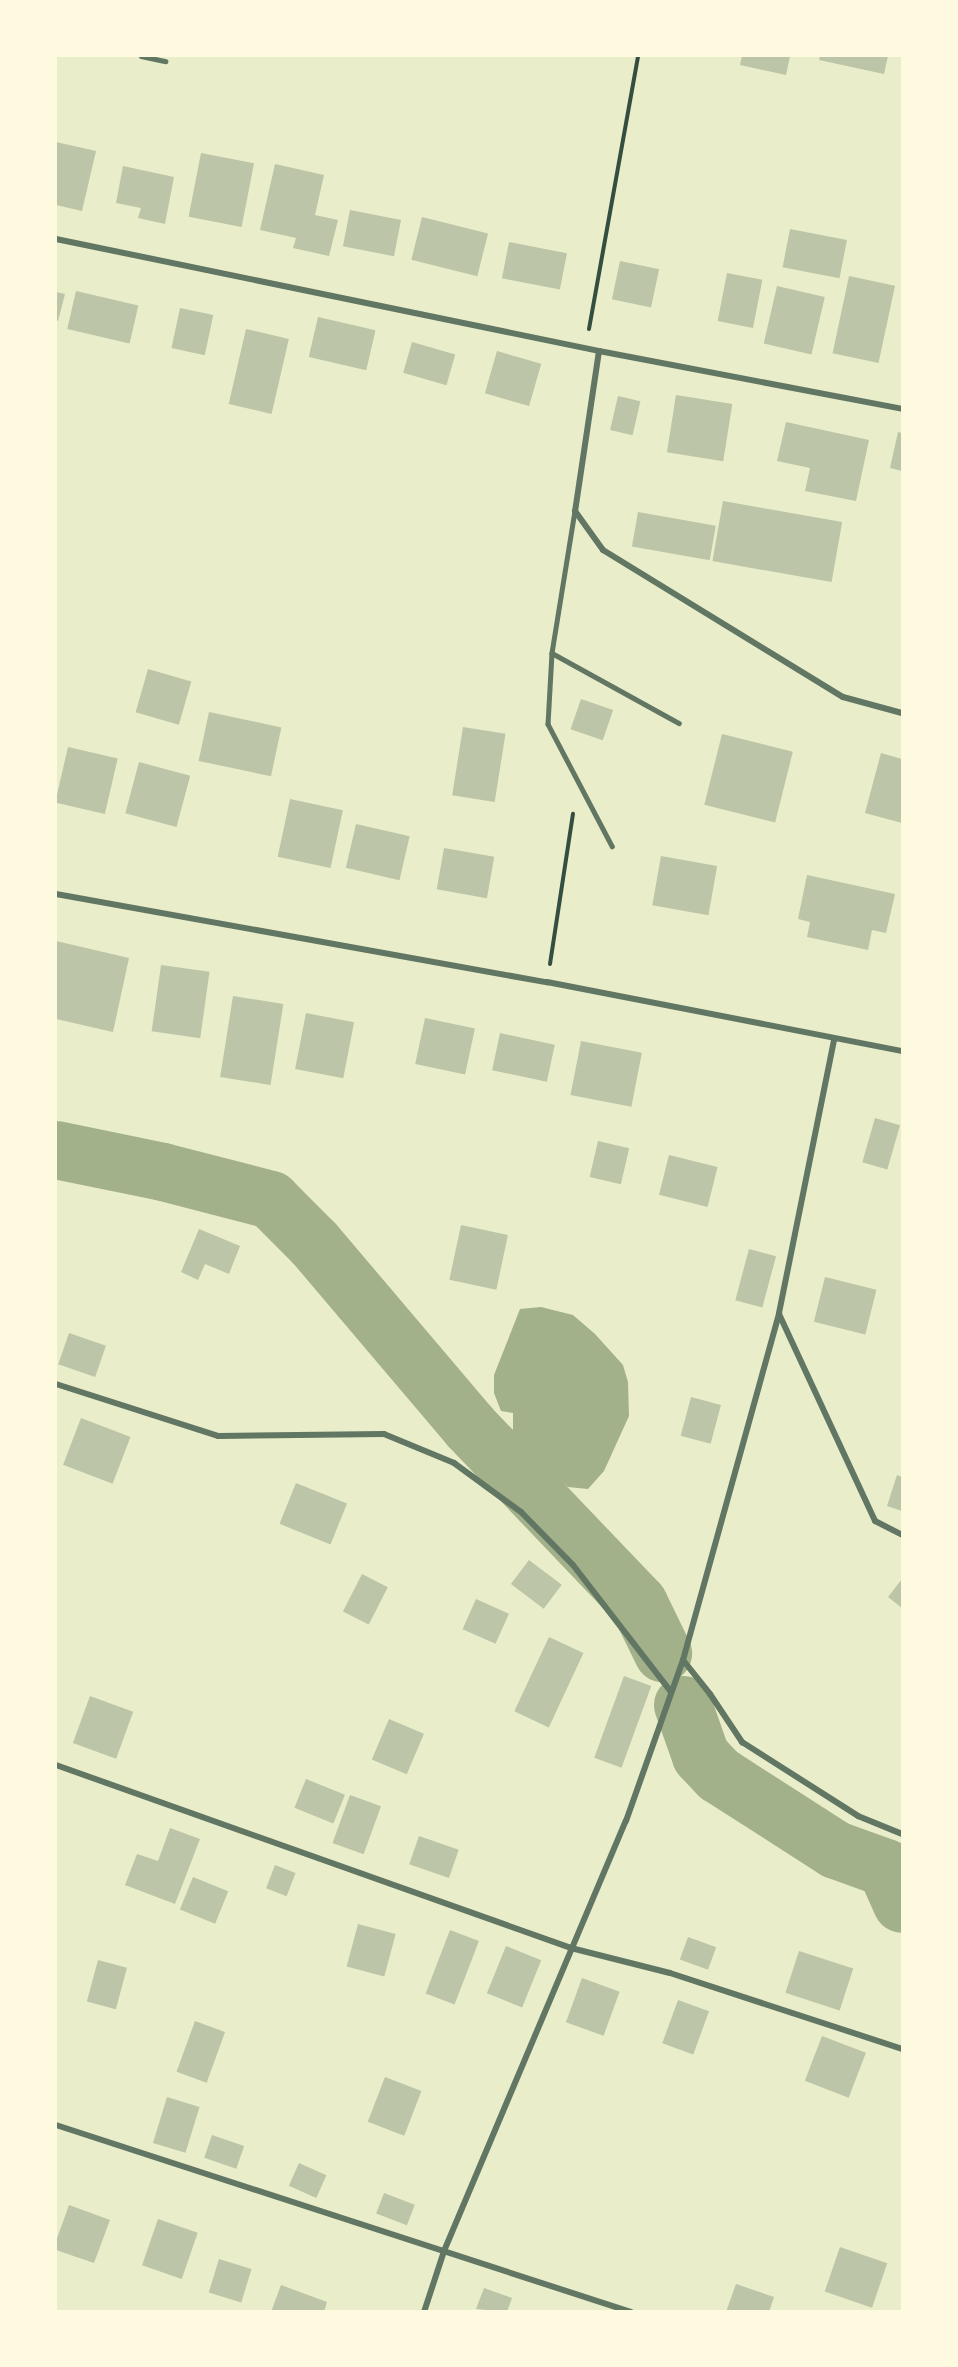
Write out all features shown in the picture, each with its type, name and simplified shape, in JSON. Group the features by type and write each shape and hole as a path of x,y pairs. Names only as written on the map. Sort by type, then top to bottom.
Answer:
{"street":[{"path":"56,238 599,351 903,409"},
{"path":"599,351 575,511 603,550 843,697 903,713"},
{"path":"56,894 547,982 903,1051"},
{"path":"424,2312 444,2251 626,1821 683,1660 779,1313 834,1039"},
{"path":"779,1313 875,1521 903,1535"},
{"path":"56,1384 218,1436 384,1434 454,1463 521,1512 573,1565 671,1692"},
{"path":"683,1660 710,1694 742,1742 858,1816 903,1834"},
{"path":"56,1765 571,1948 670,1973 903,2049"},
{"path":"56,2125 631,2312"}],"lane":[{"path":"141,56 165,61"},
{"path":"575,511 552,653 548,724 612,846"},
{"path":"552,653 679,723"}],"path":[{"path":"585,348 638,56"},
{"path":"547,982 578,781"}],"shaded area":[{"path":"541,1307 573,1315 595,1334 623,1365 628,1382 629,1416 604,1471 588,1489 568,1487 513,1440 513,1413 501,1411 494,1393 494,1375 520,1309"}],"building":[{"path":"742,56 790,56 786,75 740,65"},
{"path":"820,56 888,56 884,74 819,60"},
{"path":"56,142 96,151 82,211 56,205"},
{"path":"201,153 254,163 242,227 189,217"},
{"path":"275,164 324,175 315,215 338,220 329,256 293,248 296,238 260,230"},
{"path":"123,166 174,177 165,224 138,218 141,208 116,203"},
{"path":"350,210 401,220 394,256 343,246"},
{"path":"422,217 488,233 477,276 411,260"},
{"path":"790,229 847,240 839,278 783,267"},
{"path":"509,242 567,253 560,290 502,278"},
{"path":"620,261 659,269 651,307 612,299"},
{"path":"727,273 762,280 753,328 718,321"},
{"path":"849,276 895,286 879,363 833,353"},
{"path":"777,286 825,297 811,355 764,343"},
{"path":"76,291 138,305 130,343 67,329"},
{"path":"56,292 65,294 58,321 56,320"},
{"path":"180,308 213,315 205,355 171,348"},
{"path":"318,317 375,330 366,370 309,357"},
{"path":"246,329 289,339 272,414 229,404"},
{"path":"412,342 455,354 446,385 403,373"},
{"path":"497,351 541,364 529,406 485,393"},
{"path":"676,395 732,404 723,461 667,452"},
{"path":"618,396 640,401 633,435 610,430"},
{"path":"786,422 869,440 856,501 805,491 810,468 777,461"},
{"path":"898,432 902,433 902,471 890,468"},
{"path":"723,501 842,522 832,582 712,561"},
{"path":"638,512 716,526 710,560 632,546"},
{"path":"148,669 191,681 179,725 136,712"},
{"path":"581,699 613,710 603,740 571,729"},
{"path":"209,712 281,727 271,776 199,761"},
{"path":"463,727 505,734 495,802 452,795"},
{"path":"722,734 793,752 775,822 704,805"},
{"path":"68,747 118,758 105,814 56,803"},
{"path":"881,753 902,759 902,823 865,813"},
{"path":"139,762 190,776 176,827 125,813"},
{"path":"290,799 343,810 331,868 278,857"},
{"path":"356,824 410,836 399,880 346,868"},
{"path":"444,848 494,857 487,898 437,889"},
{"path":"661,856 717,866 708,915 652,905"},
{"path":"807,875 895,894 886,933 872,930 868,950 807,937 810,922 798,919"},
{"path":"56,941 129,958 113,1032 56,1019"},
{"path":"161,965 210,972 200,1038 152,1031"},
{"path":"233,996 283,1004 271,1085 220,1077"},
{"path":"306,1013 354,1022 343,1078 295,1069"},
{"path":"425,1018 475,1029 465,1075 415,1064"},
{"path":"500,1033 555,1045 547,1082 492,1070"},
{"path":"581,1041 642,1053 631,1107 571,1095"},
{"path":"875,1118 900,1125 887,1169 862,1162"},
{"path":"598,1141 629,1148 621,1184 590,1177"},
{"path":"669,1155 718,1167 708,1207 659,1195"},
{"path":"461,1225 508,1235 496,1290 449,1280"},
{"path":"199,1229 240,1246 229,1274 205,1264 198,1280 181,1272"},
{"path":"749,1249 776,1256 762,1307 735,1300"},
{"path":"825,1277 876,1290 865,1334 814,1322"},
{"path":"69,1333 106,1346 95,1377 58,1364"},
{"path":"691,1397 721,1405 711,1444 681,1436"},
{"path":"81,1418 130,1437 113,1484 63,1465"},
{"path":"897,1475 902,1477 902,1511 887,1506"},
{"path":"296,1483 347,1504 331,1544 280,1524"},
{"path":"529,1560 562,1585 544,1609 511,1584"},
{"path":"362,1574 388,1587 369,1625 343,1611"},
{"path":"902,1579 902,1608 888,1597"},
{"path":"476,1599 509,1614 495,1644 463,1629"},
{"path":"549,1637 583,1653 549,1727 514,1711"},
{"path":"624,1676 651,1686 621,1768 594,1758"},
{"path":"90,1696 133,1712 116,1759 73,1743"},
{"path":"389,1719 424,1734 407,1774 372,1760"},
{"path":"306,1779 345,1795 333,1823 294,1808"},
{"path":"350,1795 381,1806 364,1854 333,1843"},
{"path":"170,1828 200,1839 175,1904 125,1885 137,1854 158,1861"},
{"path":"419,1836 459,1850 449,1878 409,1864"},
{"path":"275,1865 296,1873 287,1896 266,1888"},
{"path":"193,1877 228,1891 215,1924 180,1909"},
{"path":"358,1924 396,1934 384,1977 347,1967"},
{"path":"450,1930 479,1941 455,2005 426,1993"},
{"path":"688,1937 716,1947 708,1970 680,1960"},
{"path":"506,1946 541,1960 522,2008 487,1993"},
{"path":"799,1951 853,1969 840,2010 785,1993"},
{"path":"98,1960 127,1968 116,2009 87,2002"},
{"path":"582,1978 620,1992 604,2036 566,2022"},
{"path":"678,2000 709,2011 693,2055 662,2043"},
{"path":"195,2021 225,2032 207,2083 177,2072"},
{"path":"822,2036 866,2053 849,2098 805,2081"},
{"path":"385,2077 421,2091 404,2136 368,2122"},
{"path":"167,2097 200,2107 185,2153 153,2143"},
{"path":"212,2135 244,2146 236,2169 204,2158"},
{"path":"299,2163 326,2175 316,2198 289,2186"},
{"path":"384,2193 415,2205 407,2225 376,2214"},
{"path":"69,2205 110,2220 94,2263 56,2250 56,2241"},
{"path":"158,2219 198,2233 182,2279 142,2265"},
{"path":"840,2247 887,2263 872,2308 825,2291"},
{"path":"219,2259 252,2269 241,2302 209,2292"},
{"path":"736,2284 774,2297 769,2312 726,2312"},
{"path":"281,2285 327,2302 324,2312 271,2312"},
{"path":"484,2288 512,2298 507,2312 476,2309"}],"waterway":[{"path":"56,1150 163,1172 271,1200 314,1243 470,1427 639,1604 663,1653"},
{"path":"683,1705 701,1756 719,1775 836,1850 886,1868 902,1904"}]}
